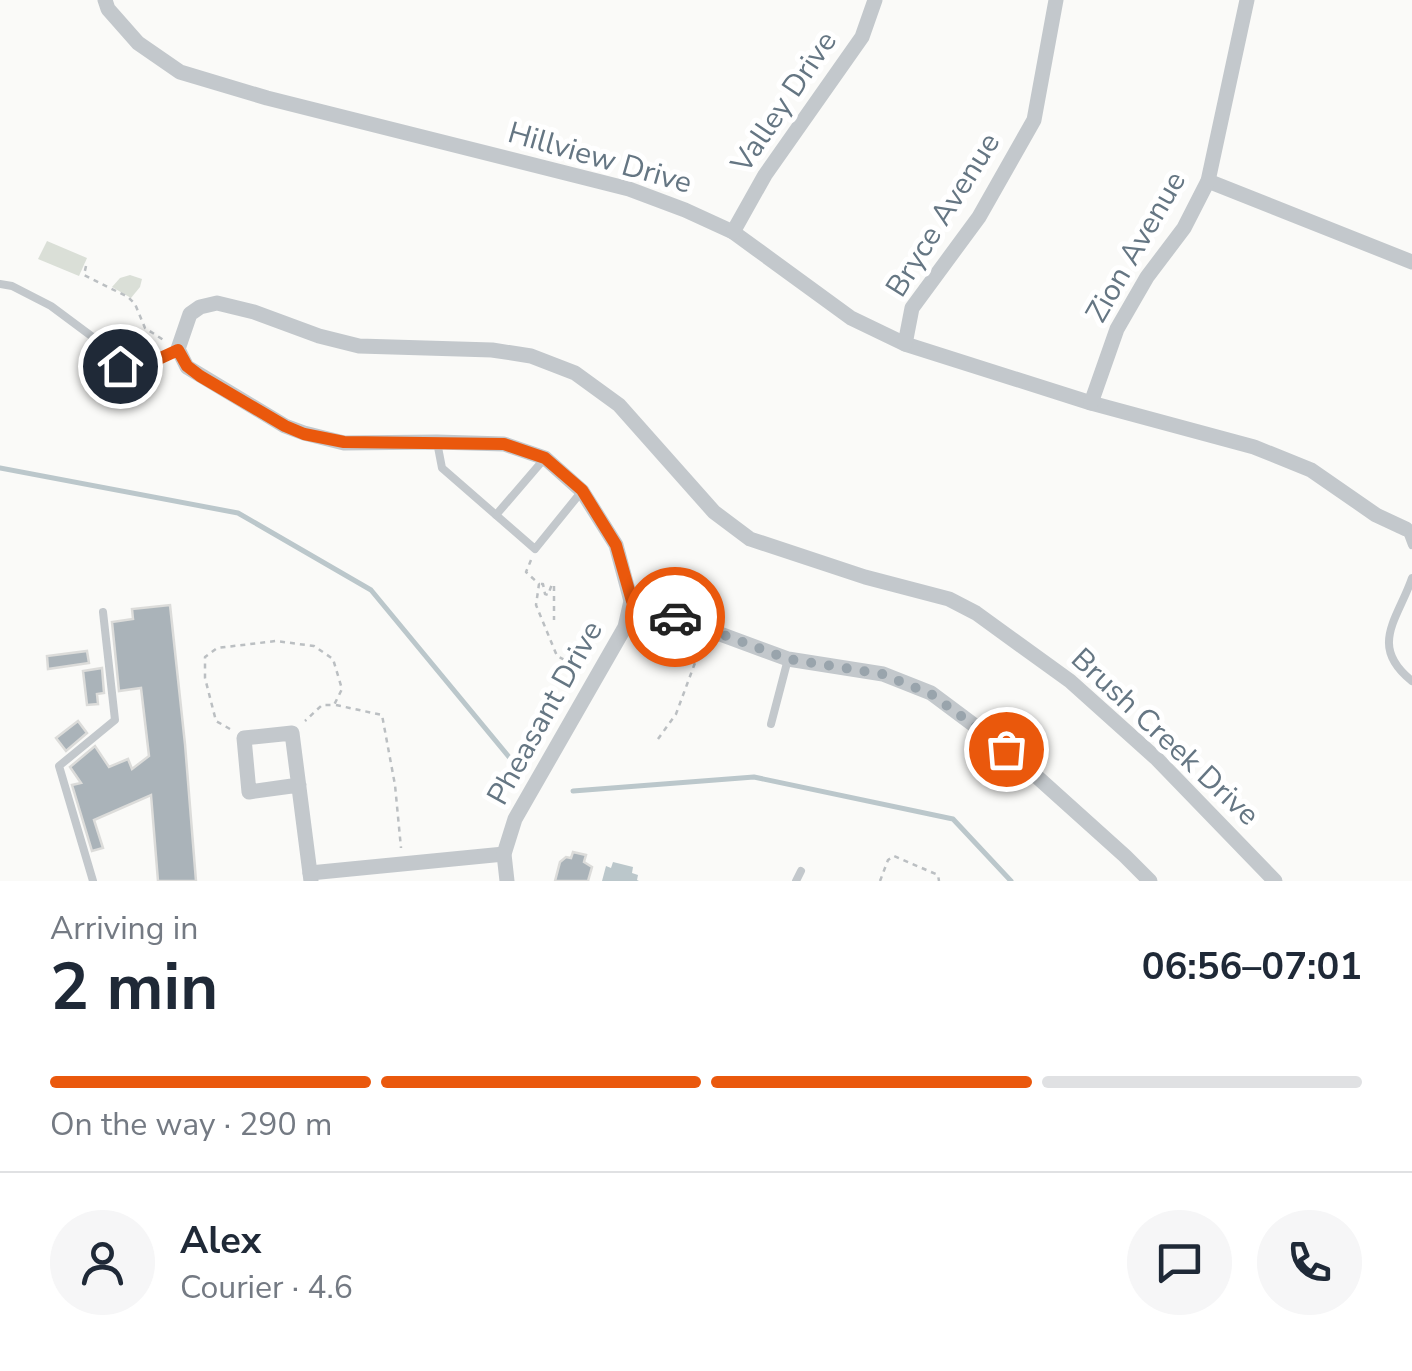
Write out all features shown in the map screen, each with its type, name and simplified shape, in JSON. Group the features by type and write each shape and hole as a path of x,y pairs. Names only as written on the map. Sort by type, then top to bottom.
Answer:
{"street":[{"name":"Hillview Drive","path":"105,0 138,43 180,72 267,98 629,189 685,210 733,232 851,318 905,344 1091,403 1254,447 1311,470 1409,537"},
{"name":"Valley Drive","path":"733,232 766,174 862,37 875,0"},
{"name":"Bryce Avenue","path":"905,344 912,308 979,217 1034,120 1056,0"},
{"name":"Zion Avenue","path":"1091,403 1117,329 1184,228 1208,181 1247,0"},
{"path":"1208,181 1412,262"},
{"name":"Brush Creek Drive","path":"178,350 190,314 200,307 218,304 359,346 492,350 531,356 576,373 620,405 714,512 750,539 865,577 949,599 976,613 1055,670 1106,711 1275,881"},
{"name":"Pheasant Drive","path":"178,350 187,366 200,376 304,434 344,442 504,444 545,458 582,490 616,545 632,601 624,627 516,819 504,854 507,881"},
{"path":"632,601 788,659 882,674 931,694 1006,749 1150,881"},
{"path":"299,785 250,792 244,738 292,732 299,785 311,877 504,854"}],"lane":[{"path":"0,284 52,306 94,338 120,366 139,368 178,350"},
{"path":"437,442 442,468 535,549 582,490"},
{"path":"496,515 545,458"},
{"path":"1412,578 1392,622 1388,650 1400,672 1412,681"},
{"path":"93,881 59,766 115,720 104,612"},
{"path":"771,724 788,659"},
{"path":"796,881 800,870"}],"path":[{"path":"86,266 84,274 128,297 146,328 178,350"},
{"path":"535,549 526,572 543,584 544,594 548,595 554,586 554,620"},
{"path":"539,584 536,605 557,656 597,677"},
{"path":"658,738 676,714 708,629"},
{"path":"244,738 216,720 205,678 205,657 217,648 276,641 314,646 333,659 342,690 334,705"},
{"path":"292,732 322,705 382,716 396,786 402,865"},
{"path":"880,881 888,860 894,856 938,875 940,881"}],"shaded area":[{"path":"47,241 87,258 79,276 38,259"},
{"path":"130,275 142,279 131,298 112,287 120,278"},
{"path":"613,862 633,867 632,873 638,875 639,881 602,881 606,866 611,868"}],"building":[{"path":"170,605 196,881 158,881 151,795 94,820 103,848 92,851 72,785 81,783 70,767 95,746 109,767 128,759 132,769 149,756 141,688 119,691 112,622 133,619 132,609"},
{"path":"87,651 89,663 48,669 47,656"},
{"path":"102,668 104,693 97,694 98,704 87,705 83,671"},
{"path":"78,721 87,733 66,751 56,738"},
{"path":"573,852 586,855 584,862 592,867 588,881 555,881 560,862 571,858"}],"waterway":[{"path":"0,468 238,513 371,590 509,757"},
{"path":"573,791 754,777 953,819 1011,881"}],"way so far":[{"path":"675,617 788,659 882,674 931,694 1006,749"}],"route":[{"path":"120,366 139,368 178,350 187,366 200,376 304,434 344,442 504,444 545,458 582,490 616,545 632,601 675,617"}]}
